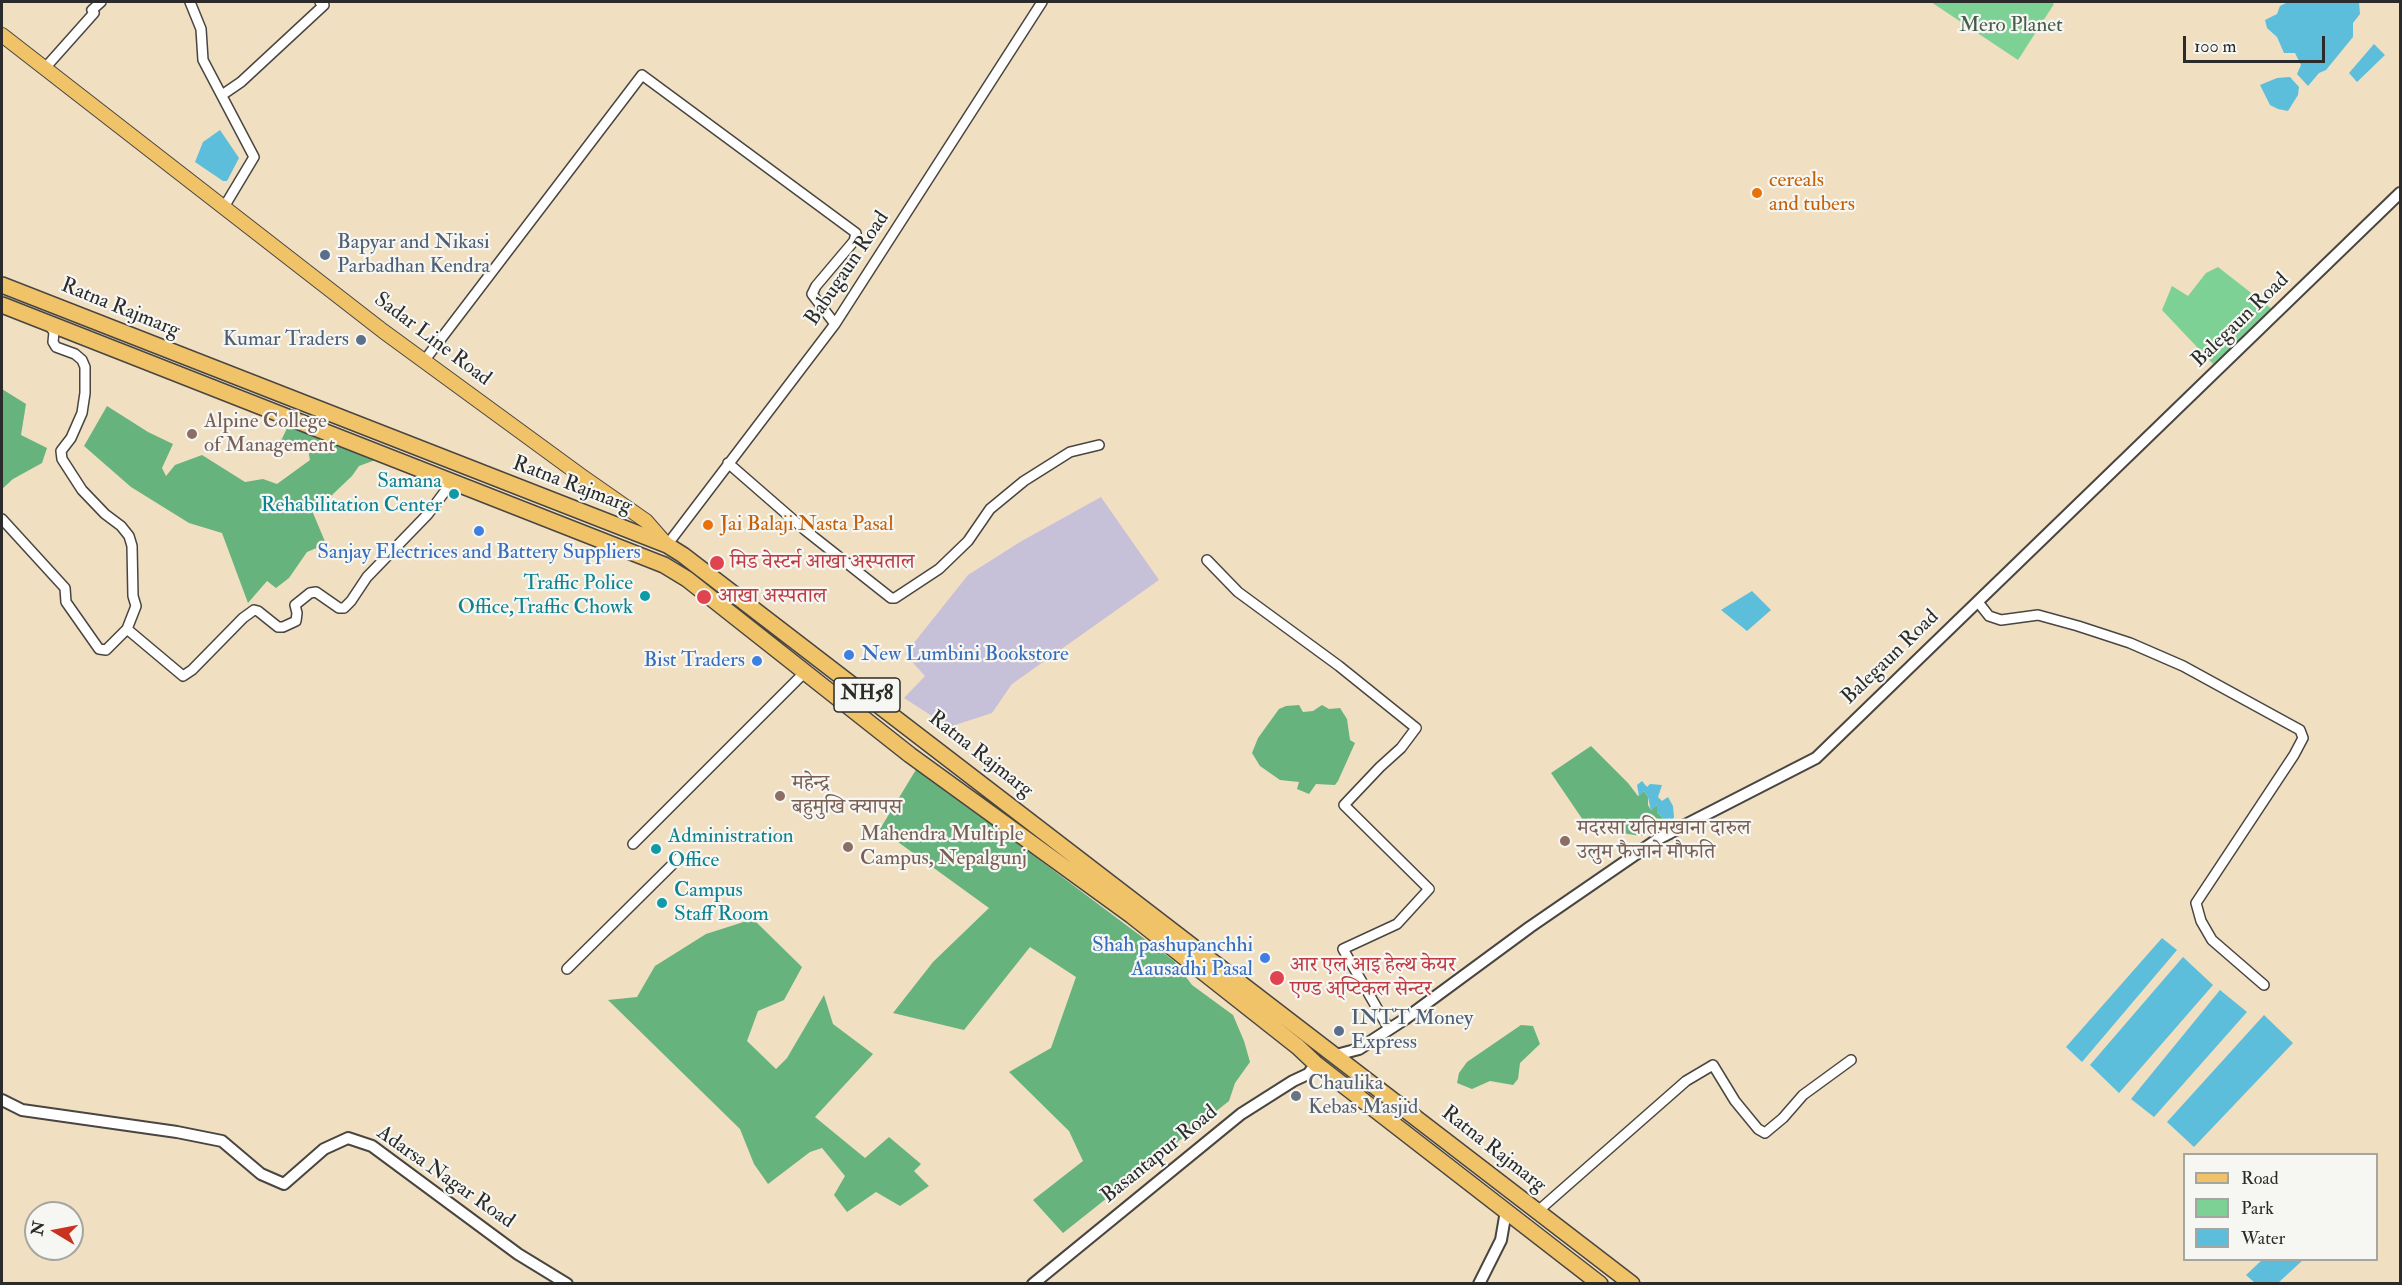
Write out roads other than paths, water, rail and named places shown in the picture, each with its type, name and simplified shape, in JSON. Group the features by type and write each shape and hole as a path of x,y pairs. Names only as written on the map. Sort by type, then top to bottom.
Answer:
{"highway":[{"name":"Ratna Rajmarg","path":"2,285 667,545 818,656 1632,1284"},
{"name":"Ratna Rajmarg","path":"2,305 444,480 642,555 687,579 910,755 1132,916 1290,1040 1316,1064 1600,1284"}],"main road":[{"name":"Sadar Line Road","path":"2,35 424,360 646,521 667,545"}],"street":[{"path":"45,68 94,14 92,10 101,2"},
{"path":"190,2 201,29 203,60 254,157 224,207"},
{"path":"222,95 241,82 324,5 320,2"},
{"name":"Babugaun Road","path":"667,545 835,324 1042,2"},
{"path":"424,360 642,75 854,230 856,233 854,241 816,286 812,294 835,324"},
{"name":"Balegaun Road","path":"1336,1055 1359,1049 1389,1029 1530,927 1658,839 1816,758 2400,193"},
{"path":"2,519 65,588 66,602 99,649 106,650 127,629 136,606 133,596 132,546 129,536 82,490 62,459 61,451 71,438 82,413 85,367 82,360 75,354 56,347 53,342 54,332 48,323"},
{"path":"728,464 805,530 891,598 895,598 939,569 968,541 990,508 1024,481 1071,452 1099,445"},
{"path":"127,629 183,675 192,670 243,618 254,610 278,627 283,627 296,621 295,605 310,592 316,592 339,608 344,608 372,571 428,514 449,486 444,480"},
{"path":"1207,560 1238,592 1339,666 1416,728 1401,748 1344,805 1430,889 1397,924 1343,949 1389,1029"},
{"path":"1978,602 1989,616 2001,620 2038,615 2130,644 2183,666 2300,730 2302,738 2294,756 2196,903 2201,921 2212,940 2264,985"},
{"path":"633,844 803,674 798,668"},
{"path":"567,969 680,857"},
{"path":"1538,1211 1686,1082 1713,1065 1735,1101 1758,1129 1765,1133 1783,1118 1803,1095 1851,1060"},
{"name":"Basantapur Road","path":"1033,1284 1241,1114 1308,1074 1316,1064"},
{"name":"Adarsa Nagar Road","path":"2,1100 22,1110 177,1132 222,1142 261,1174 284,1184 324,1149 348,1138 356,1140 372,1146 518,1254 567,1284"},
{"path":"1479,1284 1501,1240 1506,1210"}],"water":[{"path":"2288,2 2359,2 2360,14 2353,23 2353,37 2326,70 2319,73 2308,86 2297,74 2301,65 2295,53 2284,53 2277,37 2267,28 2265,20 2277,14 2280,6"},
{"path":"2374,44 2385,55 2357,82 2349,73"},
{"path":"2290,77 2299,87 2298,95 2288,111 2270,105 2260,85 2277,78"},
{"path":"220,130 239,158 227,181 223,181 195,162 203,142"},
{"path":"1752,591 1771,610 1747,631 1721,610"},
{"path":"1642,781 1647,787 1650,784 1662,785 1658,797 1662,801 1668,797 1673,806 1674,817 1671,823 1668,823 1657,812 1657,805 1651,811 1644,791 1639,796 1637,785"},
{"path":"2162,938 2177,950 2082,1062 2066,1047"},
{"path":"2183,957 2213,985 2119,1093 2090,1065"},
{"path":"2220,990 2247,1012 2154,1117 2131,1099"},
{"path":"2264,1015 2293,1043 2194,1147 2167,1122"},
{"path":"2261,1261 2302,1261 2278,1283 2255,1283 2246,1275"}],"place":[{"name":"cereals and tubers","path":"1757,193"},
{"name":"Bapyar and Nikasi Parbadhan Kendra","path":"325,255"},
{"name":"Kumar Traders","path":"361,340"},
{"name":"Alpine College of Management","path":"192,434"},
{"name":"Samana Rehabilitation Center","path":"454,494"},
{"name":"Jai Balaji Nasta Pasal","path":"708,525"},
{"name":"Sanjay Electrices and Battery Suppliers","path":"479,531"},
{"name":"मिड वेस्टर्न आखा अस्पताल","path":"717,563"},
{"name":"Traffic Police Office,Traffic Chowk","path":"645,596"},
{"name":"आखा अस्पताल","path":"704,597"},
{"name":"New Lumbini Bookstore","path":"849,655"},
{"name":"Bist Traders","path":"757,661"},
{"name":"महेन्द्र बहुमुखि क्यापस","path":"780,796"},
{"name":"मदरसा यतिमखाना दारुल उलुम फैजाने माैफति","path":"1565,841"},
{"name":"Mahendra Multiple Campus, Nepalgunj","path":"848,847"},
{"name":"Administration Office","path":"656,849"},
{"name":"Campus Staff Room","path":"662,903"},
{"name":"Shah pashupanchhi Aausadhi Pasal","path":"1265,958"},
{"name":"आर एल आइ हेल्थ केयर एण्ड अ्प्टिकल सेन्टर","path":"1277,978"},
{"name":"INTT Money Express","path":"1339,1031"},
{"name":"Chaulika Kebas Masjid","path":"1296,1096"}],"park label":[{"name":"Mero Planet","path":"2011,26"}]}
